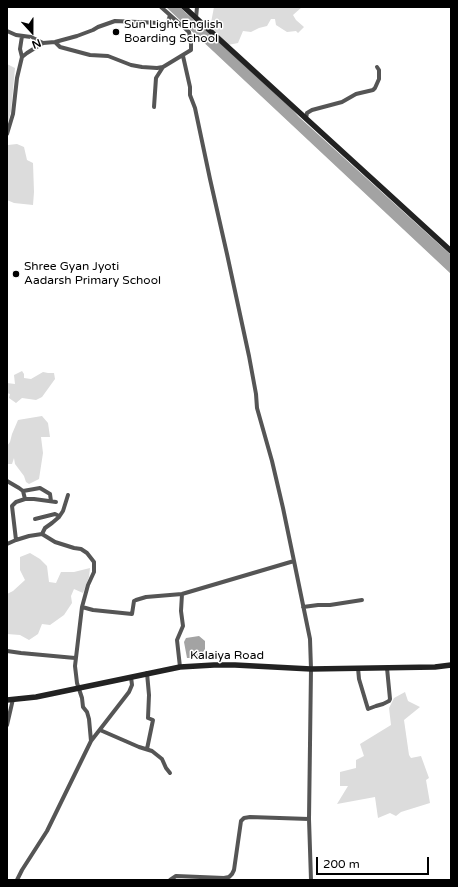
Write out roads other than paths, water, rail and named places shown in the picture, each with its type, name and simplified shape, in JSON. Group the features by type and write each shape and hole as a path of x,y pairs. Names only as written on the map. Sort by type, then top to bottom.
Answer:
{"main road":[{"path":"184,7 451,251"},
{"name":"Kalaiya Road","path":"10,700 36,697 147,673 180,668 228,665 311,669 435,667 451,665"}],"street":[{"path":"55,42 60,47 90,55 108,56 142,67 163,67 191,50 191,44 189,32 161,7"},
{"path":"196,18 197,7"},
{"path":"22,57 43,43 55,42 77,36 115,21 166,24 170,15"},
{"path":"7,31 16,35 31,37 43,43"},
{"path":"7,134 22,57 20,49 22,36"},
{"path":"183,56 190,87 190,95 248,348 257,408 283,508 310,639 309,819 311,880"},
{"path":"154,107 156,78 163,67"},
{"path":"306,118 307,113 312,110 342,102 356,94 373,90 379,78 379,70 377,67"},
{"path":"7,481 23,491 25,499"},
{"path":"23,491 40,488 50,494 51,501"},
{"path":"42,534 45,528 59,517 68,495"},
{"path":"7,506 12,506 16,502 25,499 56,502"},
{"path":"12,506 16,540"},
{"path":"35,518 55,514 59,517"},
{"path":"7,544 29,536 42,534 55,542 81,549 87,553 94,562 94,572 88,585 82,607 75,658 75,674 83,707 87,712 89,719 90,741"},
{"path":"82,607 93,610 132,614 134,601 136,600 146,597 182,594 294,561"},
{"path":"180,668 177,640 183,626 181,611 182,594"},
{"path":"303,607 362,600"},
{"path":"7,651 75,658"},
{"path":"358,668 359,679 368,709 383,704 390,699 387,668"},
{"path":"147,673 149,695 148,718 153,720 147,749"},
{"path":"17,880 48,831 90,741 129,692 132,685 131,677"},
{"path":"7,725 10,700"},
{"path":"100,730 152,751 162,759 170,773"},
{"path":"170,880 176,876 229,877 234,870 241,821 244,818 309,819"}],"place":[{"name":"Sun Light English Boarding School","path":"116,32"},
{"name":"Shree Gyan Jyoti Aadarsh Primary School","path":"16,274"}]}
